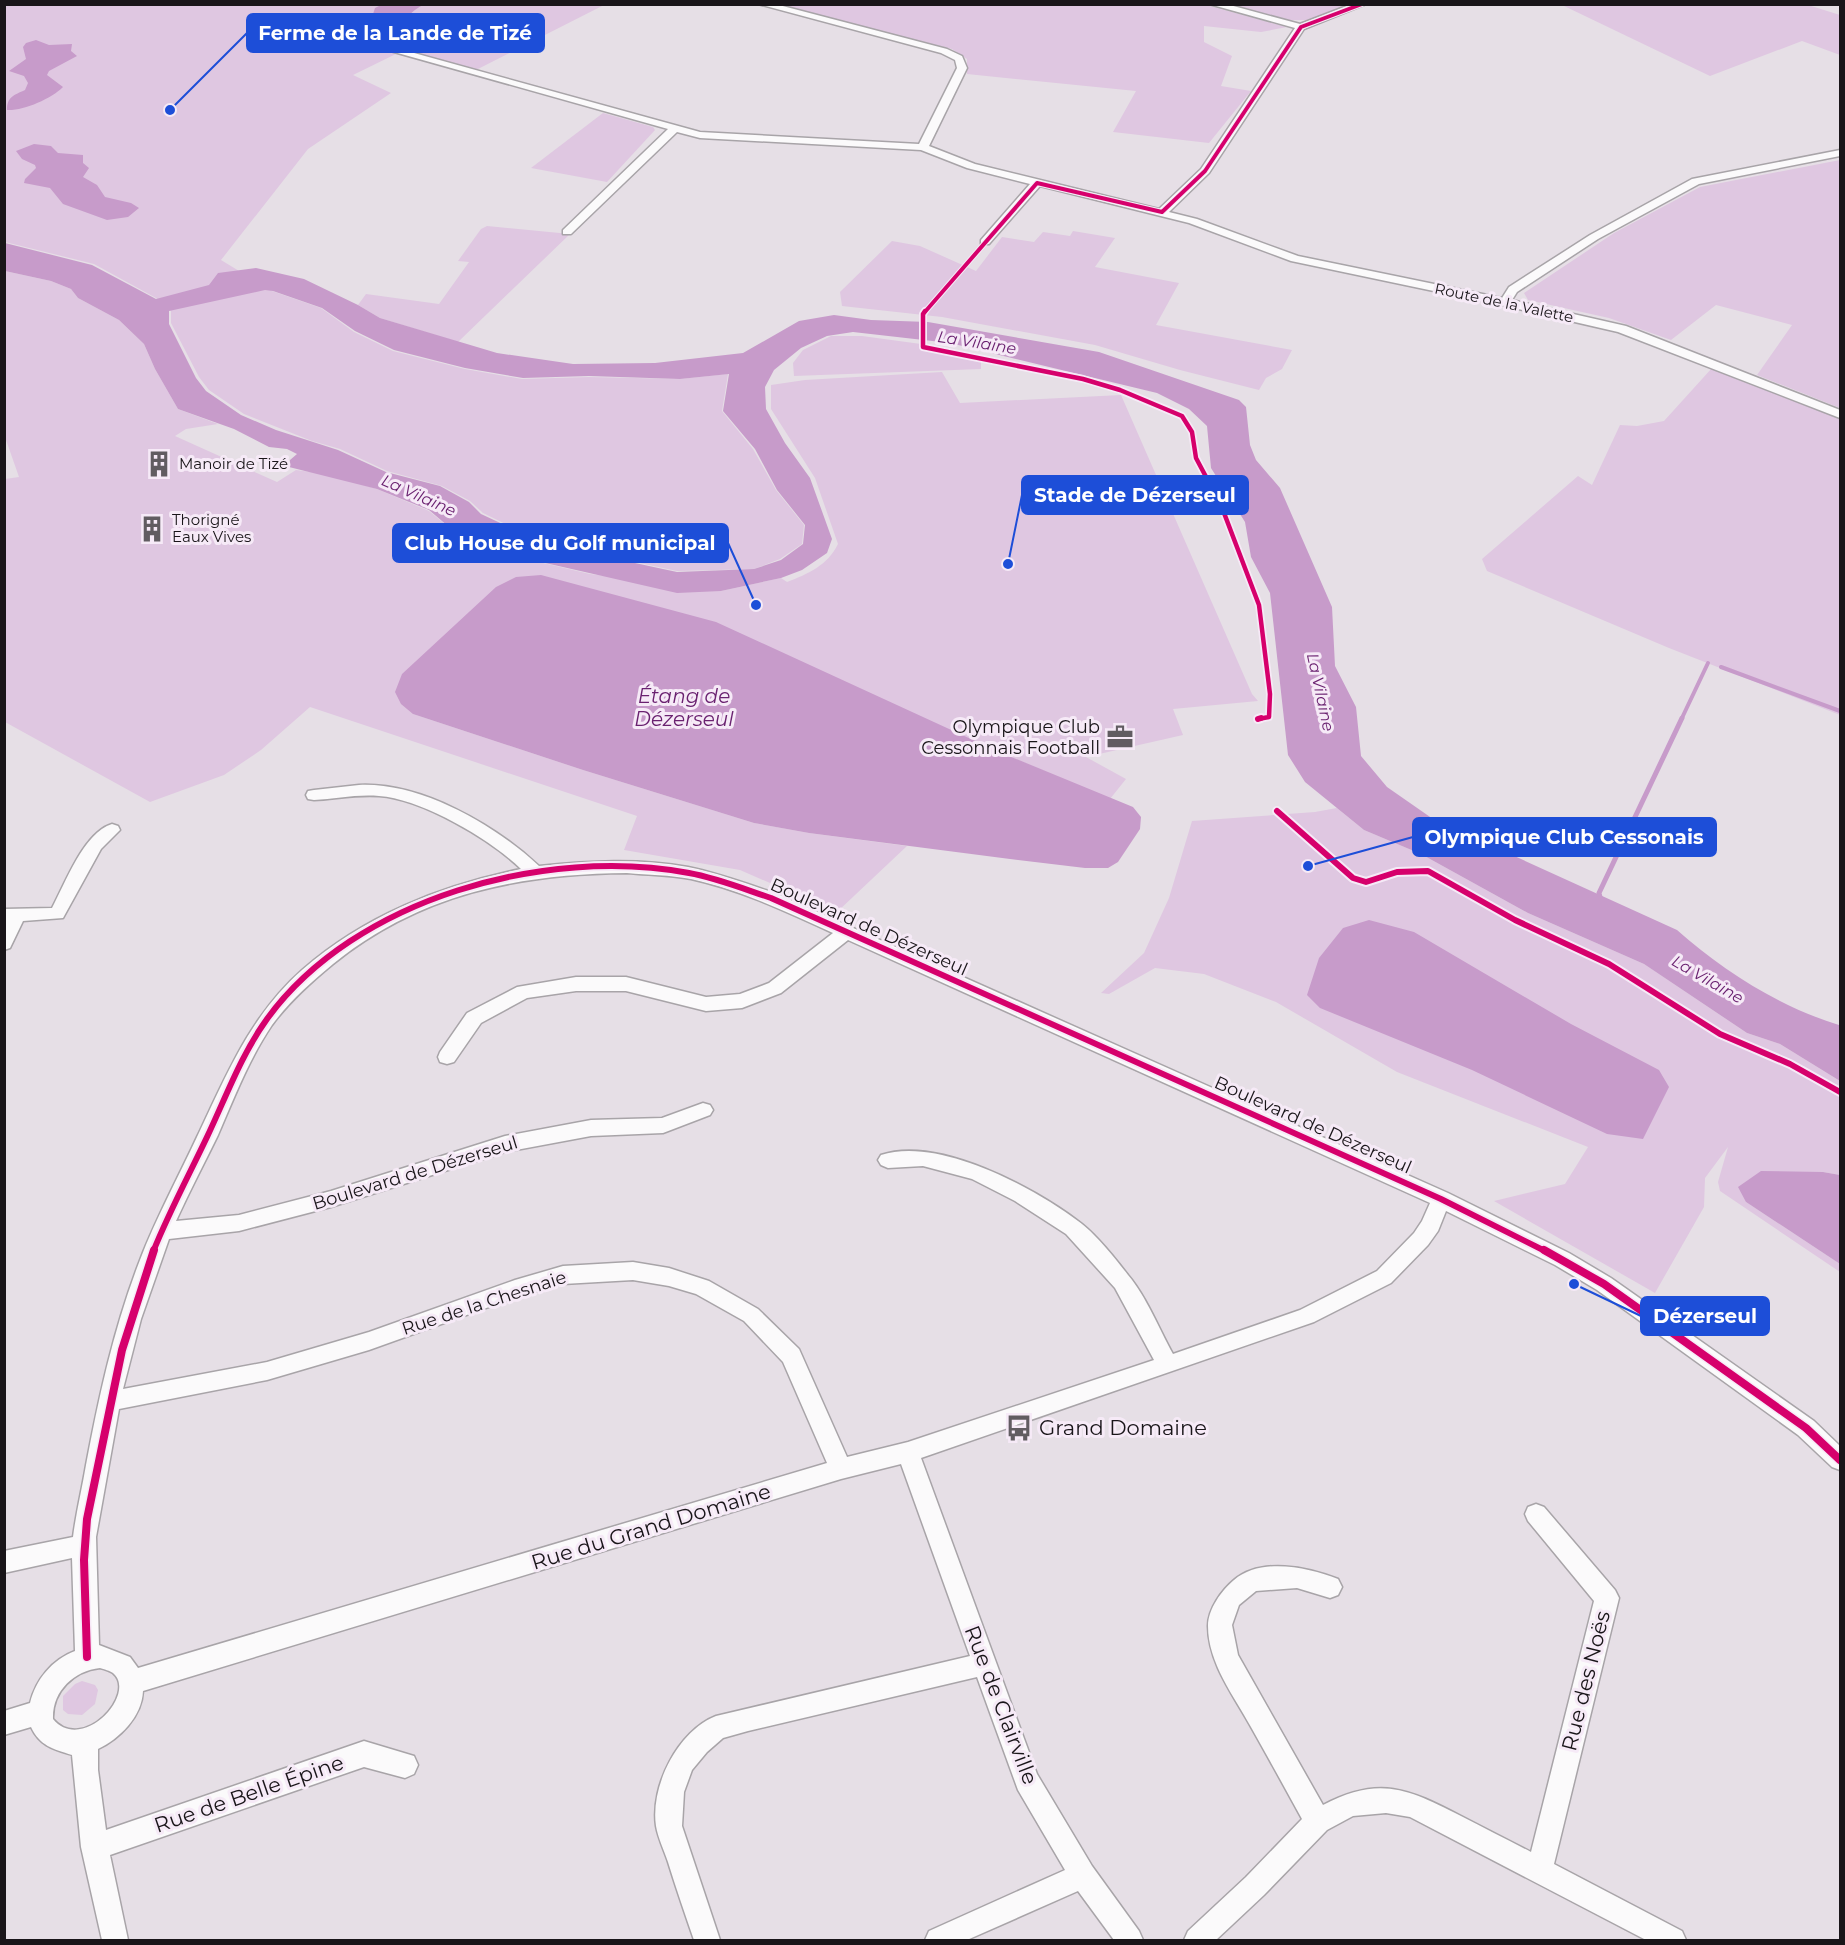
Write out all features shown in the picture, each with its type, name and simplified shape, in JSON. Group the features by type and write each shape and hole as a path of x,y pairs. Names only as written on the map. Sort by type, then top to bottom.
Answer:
{"street":[{"path":"762,4 944,51 958,58 962,68 923,147"},
{"path":"1213,4 1301,27 1362,4"},
{"path":"1162,212 1205,171 1301,27"},
{"name":"Route de la Valette","path":"317,29 700,135 923,147 971,166 1193,221 1295,259 1506,302 1622,329 1840,414"},
{"path":"567,232 675,128"},
{"path":"1506,302 1513,290 1594,237 1696,181 1840,153"},
{"path":"985,242 1037,183"},
{"path":"314,795 382,791 455,815 519,855 534,871"},
{"path":"4,944 11,915 57,914 94,845 112,830"},
{"name":"Boulevard de Dézerseul","path":"87,1657 84,1545 108,1402 132,1318 162,1231 248,1051 267,1019 296,987 325,960 357,937 402,912 432,899 483,882 534,871 604,866 680,872 724,882 771,898 1441,1198 1562,1259 1604,1284 1806,1428 1840,1460"},
{"name":"Boulevard de Dézerseul","path":"447,1057 474,1018 523,992 576,984 626,984 706,1005 742,1001 776,988 846,932"},
{"name":"Boulevard de Dézerseul","path":"162,1231 239,1223 331,1199 505,1144 591,1128 663,1125 703,1110"},
{"path":"888,1160 923,1158 977,1173 1022,1195 1073,1228 1122,1282 1168,1365"},
{"name":"Rue du Grand Domaine","path":"132,1682 841,1469 908,1452 1307,1316 1384,1277 1421,1239 1431,1225 1441,1198"},
{"name":"Rue de la Chesnaie","path":"108,1402 267,1371 369,1341 515,1289 563,1275 633,1271 669,1277 702,1287 751,1315 791,1356 841,1469"},
{"name":"Rue de Clairville","path":"908,1452 1027,1781 1083,1875 1130,1941"},
{"name":"Rue des Noës","path":"1536,1514 1606,1598 1539,1871"},
{"path":"4,1562 84,1545"},
{"path":"1318,1821 1226,1658 1220,1625 1230,1598 1251,1580 1297,1577 1330,1587"},
{"path":"101,1656 114,1659 124,1665 132,1682 130,1700 124,1713 101,1735 72,1743 59,1740 49,1734 42,1724 40,1712 42,1699 49,1685 59,1673 72,1663 87,1657 101,1656"},
{"path":"707,1941 669,1826 671,1792 682,1762 698,1743 716,1728 748,1719 984,1664"},
{"path":"4,1723 40,1712"},
{"path":"87,1740 86,1774 94,1847 105,1904 116,1941"},
{"name":"Rue de Belle Épine","path":"94,1847 364,1754 405,1765"},
{"path":"1197,1941 1318,1821 1350,1804 1386,1800 1413,1805 1673,1941"},
{"path":"938,1941 1083,1875"}],"shaded area":[{"path":"4,5 604,5 472,72 400,52 353,75 391,93 308,149 221,260 272,291 321,308 354,332 393,351 465,369 522,379 589,377 680,379 728,374 722,411 753,449 776,490 804,525 802,544 780,559 754,569 677,571 579,550 522,532 483,513 470,501 442,486 387,471 340,449 312,441 244,414 209,390 199,377 171,323 171,311 156,298 94,264 5,242"},
{"path":"775,5 1206,5 1287,27 1261,32 1204,26 1204,42 1232,56 1221,86 1251,91 1209,143 1113,132 1136,91 967,74 967,59 952,49"},
{"path":"1230,5 1351,5 1307,20 1288,20"},
{"path":"1562,5 1808,5 1840,15 1840,55 1802,41 1710,76"},
{"path":"603,113 653,127 655,130 607,182 531,168"},
{"path":"1840,160 1840,408 1757,375 1792,325 1716,305 1671,340 1609,318 1528,300 1524,293 1614,233 1700,187"},
{"path":"487,226 570,234 458,342 380,318 358,305 366,294 439,304 469,262 458,261 481,229"},
{"path":"1073,231 1115,238 1095,267 1179,283 1156,325 1292,350 1282,369 1266,378 1259,390 1095,345 942,317 842,306 840,292 892,241 920,246 976,271 1002,237 1034,242 1043,232 1070,236"},
{"path":"5,271 51,281 71,289 78,298 119,320 144,344 155,369 178,409 218,424 186,429 175,436 277,482 296,470 326,474 377,489 429,511 462,538 479,548 590,574 721,591 781,578 787,582 795,579 823,563 838,544 815,478 771,409 771,385 805,380 942,372 960,403 1121,395 1252,694 1258,701 1173,709 1183,735 1086,757 1126,779 1110,799 997,751 413,714 754,823 907,846 837,912 740,870 624,850 637,816 310,707 261,750 224,775 150,802 5,722 5,479 19,477 5,437"},
{"path":"831,336 862,336 921,344 921,349 981,361 981,369 794,376 793,363 803,350"},
{"path":"1712,368 1840,419 1840,715 1669,648 1487,571 1482,559 1578,476 1592,485 1620,425 1637,426 1664,421"},
{"path":"1337,808 1364,830 1421,854 1528,913 1644,964 1747,1033 1780,1044 1840,1081 1840,1175 1823,1172 1746,1202 1840,1264 1840,1272 1720,1191 1718,1182 1728,1147 1705,1178 1704,1207 1655,1293 1494,1201 1565,1184 1588,1147 1397,1072 1276,1002 1204,974 1155,968 1109,994 1101,993 1144,953 1169,898 1192,821 1315,812"},
{"path":"82,1681 95,1685 98,1690 95,1704 82,1715 68,1714 63,1710 63,1696 75,1684"}],"water":[{"path":"381,5 423,5 403,20 390,26 352,28 358,21 373,14 375,8"},
{"path":"36,40 49,45 72,44 71,51 77,56 49,71 47,75 63,87 58,91 29,106 7,110 10,99 25,90 28,83 24,76 9,71 26,59 23,47 26,43"},
{"path":"34,144 51,146 58,153 83,155 83,163 89,168 83,177 97,185 105,197 131,203 139,208 128,217 107,220 63,204 50,188 24,183 36,168 35,165 22,159 16,151"},
{"name":"La Vilaine","path":"5,243 92,265 156,299 209,285 218,273 256,268 304,279 380,318 497,353 573,364 655,363 743,353 799,321 834,315 871,320 928,322 1099,352 1239,400 1246,407 1250,445 1256,460 1280,488 1332,607 1335,666 1356,707 1361,756 1387,787 1433,819 1677,930 1713,960 1753,986 1795,1008 1839,1025 1840,1081 1780,1044 1747,1033 1644,964 1528,913 1421,854 1364,830 1305,782 1288,755 1270,593 1251,557 1245,522 1211,468 1207,426 1189,409 1157,393 950,343 853,332 827,336 801,348 774,370 765,387 766,409 785,443 810,478 832,539 827,553 802,570 781,578 721,591 677,593 479,548 462,538 429,510 377,489 289,467 290,460 297,454 287,449 269,447 234,429 178,409 155,369 144,344 119,320 78,298 71,289 51,281 5,271","holes":["265,290 322,308 355,331 394,350 465,368 523,378 589,376 680,379 729,374 723,411 755,449 777,490 805,525 803,544 781,560 754,569 677,572 579,551 522,533 481,514 469,502 440,486 386,472 338,450 276,430 241,415 206,391 196,378 169,324 169,311"]},
{"name":"Étang de Dézerseul","path":"541,575 716,622 997,751 1133,807 1141,817 1140,829 1118,862 1108,868 1085,868 809,833 754,823 583,770 413,714 401,704 395,692 402,674 496,587 516,577"},
{"path":"1369,920 1414,932 1571,1024 1659,1070 1669,1087 1643,1139 1607,1134 1472,1070 1320,1008 1307,995 1319,958 1343,928"},
{"path":"1761,1171 1823,1172 1840,1175 1840,1264 1746,1202 1738,1187"}],"waterway":[{"path":"1681,720 1708,663"},
{"path":"1721,667 1840,711"},
{"path":"1600,897 1599,893 1682,718"}],"cycle path":[{"path":"1258,719 1269,717 1270,694 1259,605 1221,505 1196,458 1192,432 1182,416 1120,390 1083,379 923,347 923,314 1037,183 1162,212 1205,171 1301,27 1362,4"},
{"path":"1277,811 1353,878 1366,882 1397,872 1428,871 1515,920 1609,964 1720,1034 1790,1064 1840,1092"},
{"path":"87,1657 84,1574 87,1519 108,1411 130,1319 162,1230 256,1035 281,1002 308,975 347,944 389,919 433,898 480,883 529,873 578,868 627,867 676,871 712,879 771,898 1441,1199 1562,1259 1604,1284 1806,1428 1840,1460"}],"place":[{"name":"Ferme de la Lande de Tizé","path":"170,110"},
{"name":"Manoir de Tizé","path":"159,464"},
{"name":"Thorigné Eaux Vives","path":"152,529"},
{"name":"Stade de Dézerseul","path":"1008,564"},
{"name":"Club House du Golf municipal","path":"756,605"},
{"name":"Olympique Club Cessonnais Football","path":"1120,737"},
{"name":"Olympique Club Cessonais","path":"1308,866"},
{"name":"Dézerseul","path":"1574,1284"},
{"name":"Grand Domaine","path":"1019,1428"}]}
